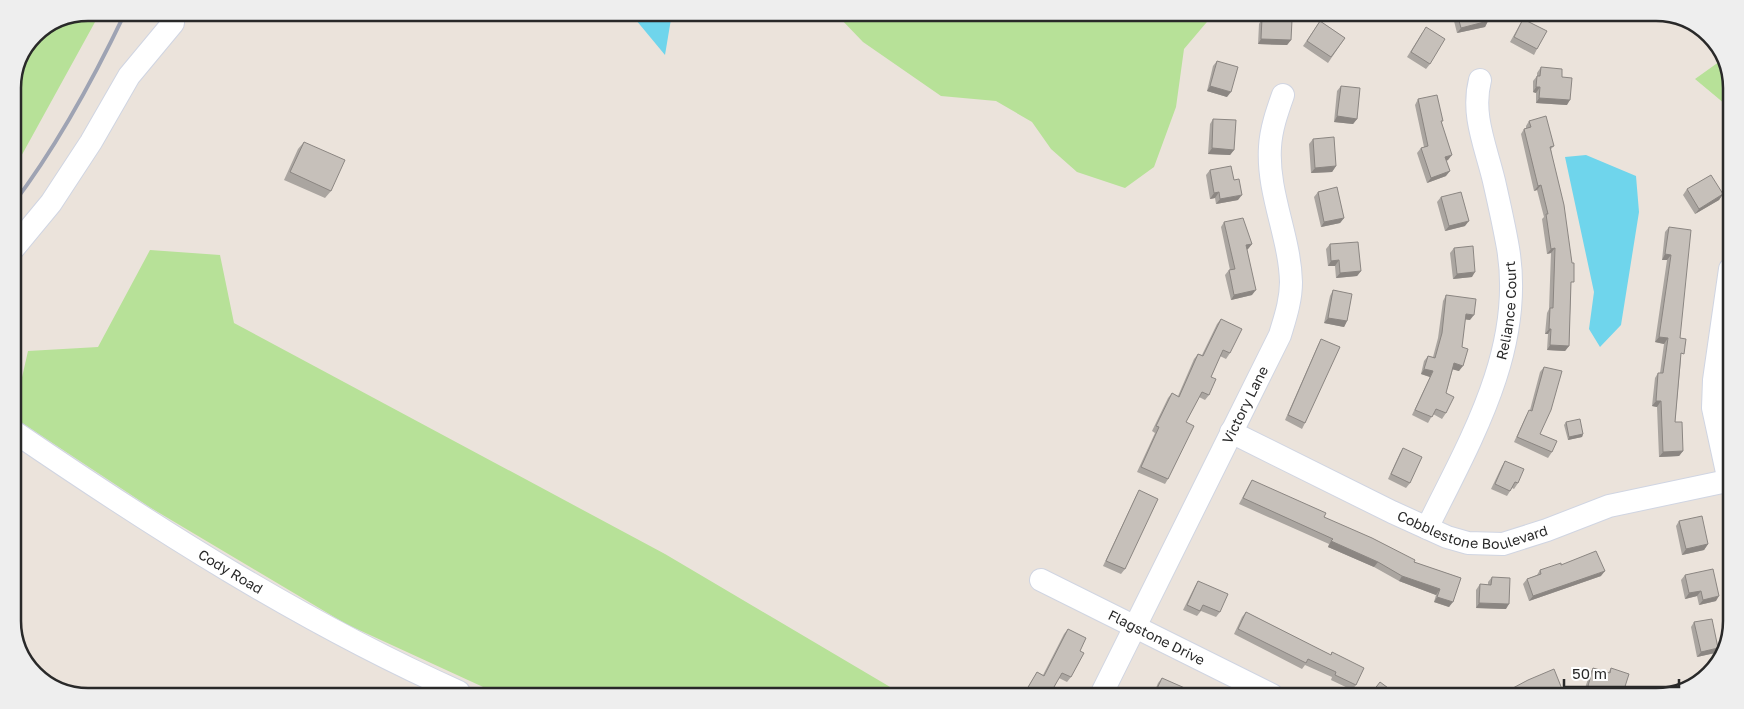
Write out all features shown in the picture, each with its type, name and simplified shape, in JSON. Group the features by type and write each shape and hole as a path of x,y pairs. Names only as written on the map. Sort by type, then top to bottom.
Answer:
{"street":[{"path":"21,239 51,203 91,142 129,76 173,23"},
{"name":"Reliance Court","path":"1427,528 1492,392 1502,359 1509,306 1508,250 1477,118 1476,95 1480,80"},
{"name":"Victory Lane","path":"1104,688 1280,335 1288,308 1291,283 1285,239 1272,180 1270,147 1275,118 1283,95"},
{"path":"1723,318 1714,380 1713,408 1723,454"},
{"name":"Cobblestone Boulevard","path":"1231,432 1427,528 1468,543 1503,544 1609,506 1723,482"},
{"name":"Cody Road","path":"21,436 142,517 246,581 334,631 452,688"},
{"name":"Flagstone Drive","path":"1041,580 1258,688"}],"green space":[{"path":"96,21 21,156 21,84 26,62 32,51 51,32 62,26"},
{"path":"843,21 1208,21 1184,49 1176,107 1154,167 1125,188 1077,172 1051,149 1032,122 996,101 941,96 863,42"},
{"path":"1718,63 1723,84 1723,102 1695,79"},
{"path":"150,250 220,255 234,323 665,554 892,688 485,688 346,624 151,508 21,422 21,382 28,351 98,347"}],"water":[{"path":"637,21 671,21 665,55"},
{"path":"1586,155 1636,176 1639,212 1621,325 1600,347 1589,329 1594,292 1565,157"}],"building":[{"path":"1262,21 1292,21 1291,40 1261,39"},
{"path":"1320,21 1345,38 1331,57 1307,41"},
{"path":"1459,21 1488,21 1461,28"},
{"path":"1522,21 1527,21 1547,31 1537,49 1514,37"},
{"path":"1426,27 1445,39 1430,64 1411,52"},
{"path":"1217,61 1238,67 1231,92 1210,86"},
{"path":"1541,67 1562,69 1562,77 1572,78 1570,100 1539,98 1540,87 1536,87 1537,76 1540,76"},
{"path":"1341,86 1360,88 1357,119 1337,116"},
{"path":"1437,95 1443,121 1441,121 1452,155 1445,157 1450,171 1431,178 1421,148 1428,146 1418,99"},
{"path":"1546,116 1554,146 1550,147 1564,205 1572,263 1574,263 1574,282 1571,282 1569,346 1550,345 1550,308 1553,308 1555,248 1551,249 1546,214 1548,214 1541,185 1538,186 1524,129 1531,127 1529,121"},
{"path":"1213,119 1236,120 1234,150 1212,148"},
{"path":"1334,137 1336,166 1315,168 1313,139"},
{"path":"304,142 345,160 331,191 290,172"},
{"path":"1231,166 1234,180 1239,179 1242,195 1220,199 1219,192 1214,193 1210,170"},
{"path":"1711,175 1723,194 1699,209 1687,189"},
{"path":"1337,187 1344,218 1324,222 1318,192"},
{"path":"1461,192 1469,221 1449,226 1441,197"},
{"path":"1243,218 1252,244 1246,245 1256,290 1234,295 1229,270 1235,269 1224,222"},
{"path":"1669,227 1691,230 1680,338 1686,339 1684,354 1681,353 1675,422 1682,422 1683,451 1663,452 1661,401 1656,401 1658,373 1663,373 1668,338 1659,337 1671,255 1665,254"},
{"path":"1358,242 1361,271 1340,273 1339,260 1331,261 1330,244"},
{"path":"1473,246 1475,272 1457,274 1454,248"},
{"path":"1333,290 1352,294 1347,321 1328,318"},
{"path":"1446,295 1476,299 1474,315 1466,314 1462,347 1468,349 1463,366 1454,363 1446,393 1454,397 1446,413 1436,409 1432,417 1415,410 1433,371 1424,369 1428,356 1435,358 1442,333"},
{"path":"1221,319 1242,329 1230,353 1223,350 1211,377 1216,379 1209,395 1202,392 1186,422 1194,426 1168,479 1141,467 1159,427 1156,426 1172,393 1179,397 1198,354 1203,356"},
{"path":"1321,339 1340,347 1305,423 1288,415"},
{"path":"1544,367 1562,371 1551,410 1540,434 1557,441 1552,452 1517,437 1529,410 1532,411"},
{"path":"1580,419 1583,434 1569,437 1566,422"},
{"path":"1403,448 1422,457 1410,483 1391,474"},
{"path":"1505,461 1524,469 1518,483 1515,482 1510,491 1495,484"},
{"path":"1252,480 1326,513 1324,517 1372,538 1415,560 1414,562 1461,578 1453,602 1437,597 1440,589 1402,576 1378,562 1331,541 1333,539 1243,498"},
{"path":"1139,490 1158,499 1125,569 1106,561"},
{"path":"1702,516 1708,544 1686,549 1679,521"},
{"path":"1596,551 1605,571 1533,596 1527,579 1541,574 1540,570 1561,563 1561,565"},
{"path":"1713,569 1719,596 1703,600 1701,591 1689,593 1685,575"},
{"path":"1492,577 1510,578 1509,604 1479,603 1480,584 1491,585"},
{"path":"1198,581 1228,594 1220,612 1203,605 1200,611 1187,605"},
{"path":"1246,612 1331,655 1332,652 1364,668 1356,685 1335,675 1336,672 1308,659 1306,663 1238,629"},
{"path":"1712,619 1717,648 1701,652 1694,622"},
{"path":"1068,629 1086,638 1080,651 1084,653 1071,677 1062,673 1053,688 1028,688 1037,672 1044,676"},
{"path":"1593,668 1610,673 1611,668 1629,674 1625,688 1595,688 1588,686"},
{"path":"1554,669 1562,688 1513,688"},
{"path":"1162,678 1185,688 1157,688"},
{"path":"1380,682 1388,688 1375,688"}],"railway":[{"path":"21,193 74,112 121,21"}]}
